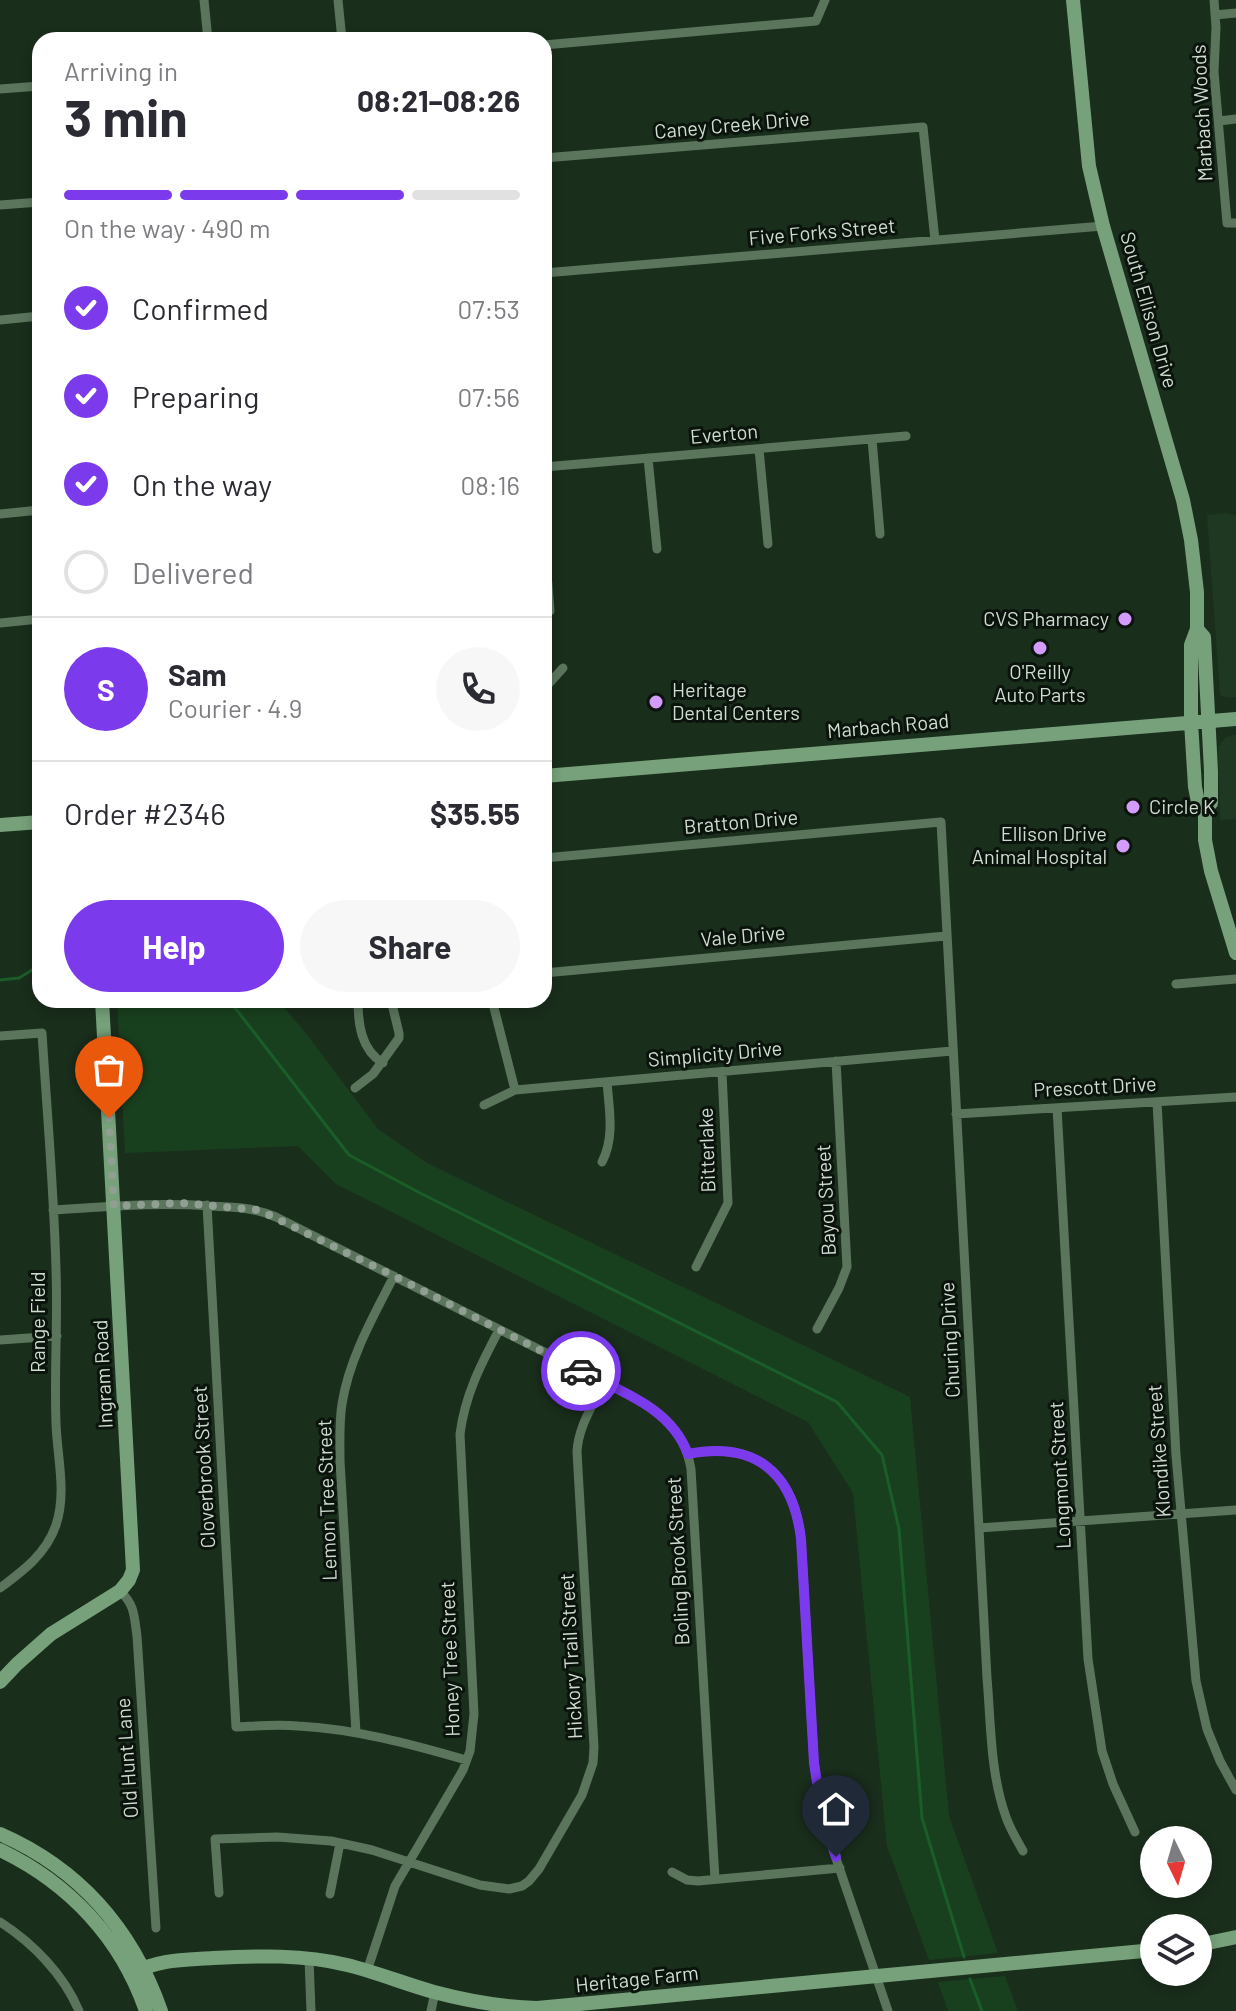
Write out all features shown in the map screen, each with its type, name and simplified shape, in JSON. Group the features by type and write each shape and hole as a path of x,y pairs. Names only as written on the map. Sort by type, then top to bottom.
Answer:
{"street":[{"path":"204,0 207,32"},
{"path":"338,0 341,32"},
{"path":"552,44 816,21 825,0"},
{"name":"South Ellison Drive","path":"1073,0 1089,166 1103,226 1183,500 1191,540 1197,592 1197,629 1191,645 1191,722 1198,802 1205,809"},
{"name":"Marbach Woods","path":"1214,0 1214,72 1232,223"},
{"path":"1215,15 1236,13"},
{"path":"0,89 32,87"},
{"path":"1219,121 1236,119"},
{"name":"Caney Creek Drive","path":"552,157 923,127 935,240"},
{"path":"0,205 32,203"},
{"name":"Five Forks Street","path":"552,272 1103,226"},
{"path":"0,320 32,317"},
{"name":"Everton","path":"552,466 906,436"},
{"path":"872,439 880,534"},
{"path":"759,449 768,544"},
{"path":"648,458 657,549"},
{"path":"0,514 32,511"},
{"path":"0,623 32,620"},
{"name":"South Ellison Drive","path":"1197,629 1204,637 1211,771 1211,803 1205,809 1205,840 1211,871 1236,953"},
{"path":"552,680 563,668"},
{"name":"Marbach Road","path":"552,775 1236,719"},
{"path":"1194,773 1211,771"},
{"name":"Bratton Drive","path":"552,857 941,822"},
{"name":"Churing Drive","path":"941,822 979,1528 995,1764 1006,1818 1023,1851"},
{"path":"0,825 32,823"},
{"name":"Vale Drive","path":"552,972 946,936"},
{"path":"1176,984 1236,979"},
{"name":"Ingram Road","path":"102,1008 133,1562 132,1575 120,1591"},
{"path":"359,1008 367,1050 383,1063"},
{"path":"355,1088 383,1063 399,1038 393,1008"},
{"path":"494,1008 515,1090"},
{"name":"Range Field","path":"0,1036 42,1033 53,1210 56,1423 61,1492 60,1512 44,1549 28,1567 0,1588"},
{"name":"Simplicity Drive","path":"484,1105 515,1090 952,1051"},
{"name":"Bayou Street","path":"817,1329 847,1267 836,1061"},
{"name":"Bitterlake","path":"696,1267 728,1203 722,1072"},
{"path":"602,1162 610,1135 607,1082"},
{"name":"Prescott Drive","path":"956,1114 1236,1097"},
{"name":"Klondike Street","path":"1157,1102 1176,1455 1198,1694 1207,1729 1236,1790"},
{"name":"Longmont Street","path":"1057,1108 1088,1659 1106,1767 1135,1832"},
{"name":"Boling Brook Street","path":"53,1210 181,1203 259,1210 660,1413 675,1429 688,1454 691,1469 715,1879"},
{"name":"Cloverbrook Street","path":"207,1205 236,1727 298,1726 356,1733"},
{"name":"Lemon Tree Street","path":"356,1733 339,1433 342,1404 354,1362 394,1276"},
{"name":"Honey Tree Street","path":"367,1971 395,1886 458,1779 473,1735 460,1434 471,1387 499,1330"},
{"path":"0,1340 57,1336"},
{"name":"Hickory Trail Street","path":"219,1893 215,1839 240,1837 293,1837 340,1843 499,1889 522,1886 536,1873 582,1795 593,1763 578,1444 583,1425 604,1382"},
{"path":"688,1454 722,1450 755,1459 781,1480 795,1506 801,1539 816,1774 824,1819 888,2011"},
{"path":"979,1528 1236,1510"},
{"path":"0,1682 51,1634 120,1591"},
{"name":"Old Hunt Lane","path":"120,1591 130,1600 134,1610 137,1636 156,1928"},
{"path":"356,1733 466,1760"},
{"path":"0,1834 51,1862 85,1889 118,1926 137,1971 161,2011"},
{"path":"330,1894 340,1843"},
{"path":"0,1850 41,1872 77,1901 137,1971 146,2011"},
{"path":"672,1872 687,1880 840,1868"},
{"path":"0,1922 28,1942 47,1962 65,1985 79,2011"},
{"path":"1212,1942 1236,1937"},
{"name":"Heritage Farm","path":"137,1971 160,1962 256,1956 309,1959 347,1965 435,1992 494,2005 537,2009 1140,1951"},
{"path":"309,1959 311,2011"},
{"path":"431,2011 435,1992"}],"shaded area":[{"path":"1227,513 1236,516 1236,697 1228,698 1220,695 1207,515"},
{"path":"1236,735 1236,819 1220,820 1218,747 1226,737"},
{"path":"117,1008 285,1008 378,1129 427,1163 910,1397 949,1816 998,1953 929,1960 887,1846 853,1493 808,1422 336,1184 298,1146 125,1153"},
{"path":"1005,1976 1018,2011 948,2011 938,1982"}],"waterway":[{"path":"0,980 19,978 32,970"},
{"path":"235,1008 349,1155 837,1402 882,1455 899,1529 922,1818 964,1957"},
{"path":"970,1979 982,2011"}],"way so far":[{"path":"109,1118 114,1206 195,1203 259,1210 581,1371"}],"place":[{"name":"CVS Pharmacy","path":"1125,619"},
{"name":"O'Reilly Auto Parts","path":"1040,648"},
{"name":"Heritage Dental Centers","path":"656,702"},
{"name":"Circle K","path":"1133,807"},
{"name":"Ellison Drive Animal Hospital","path":"1123,846"}],"route":[{"path":"581,1371 660,1413 675,1429 688,1454 722,1450 761,1462 776,1475 792,1499 801,1539 816,1774 824,1819 836,1857"}]}
